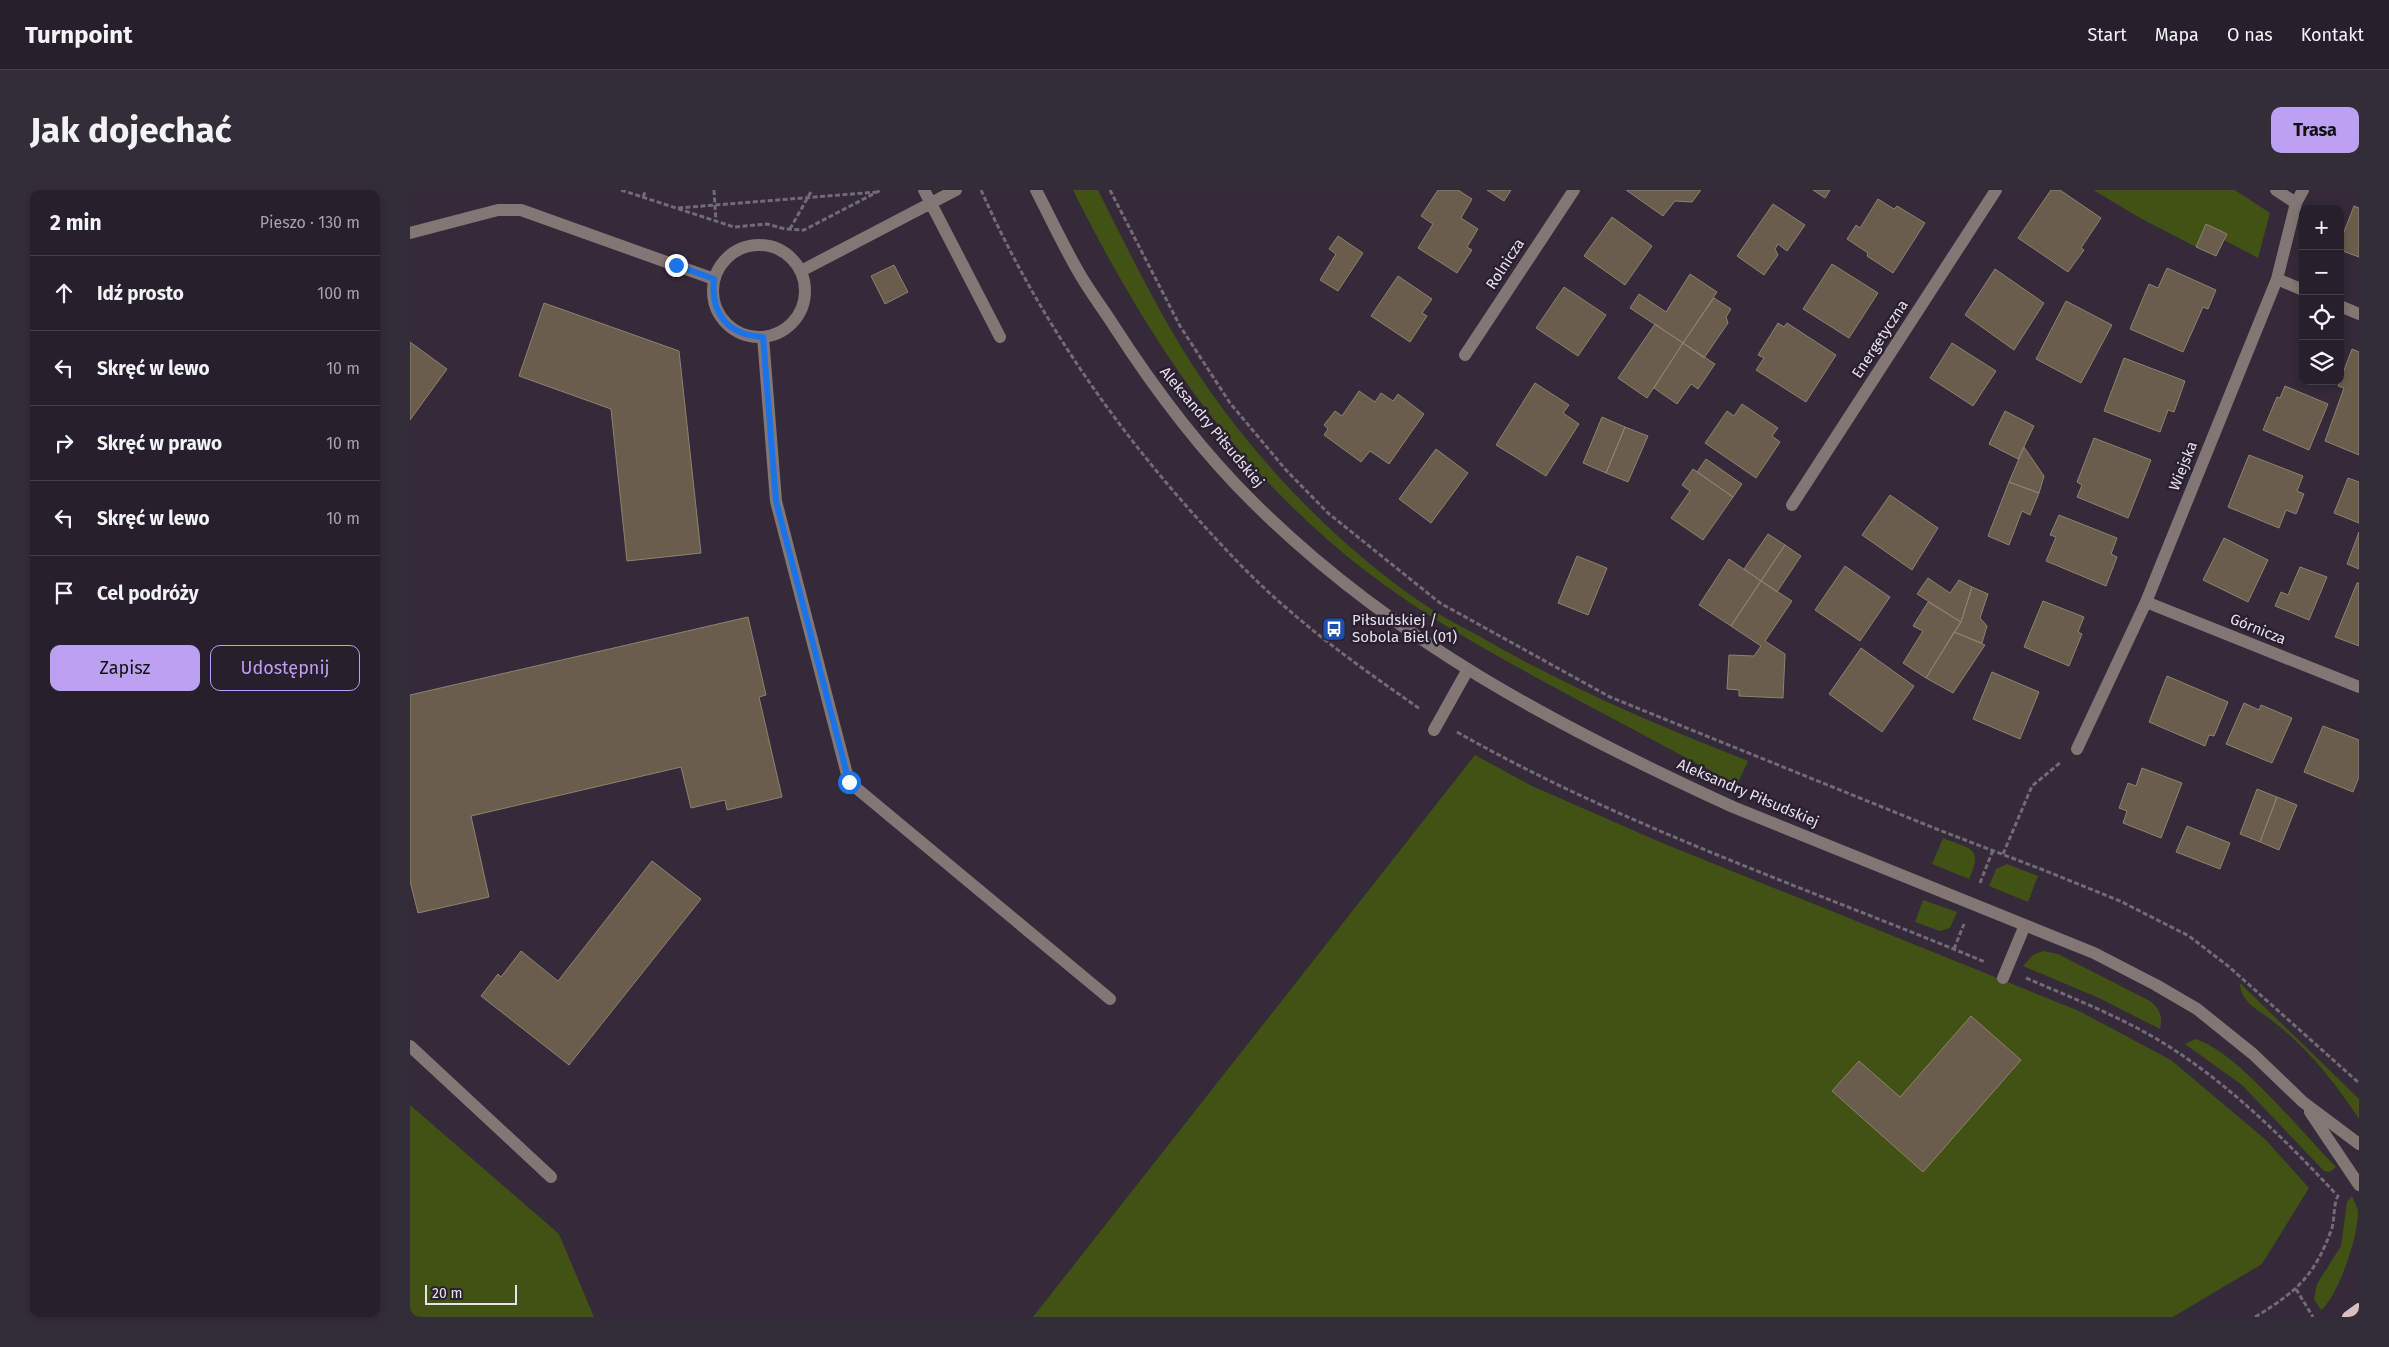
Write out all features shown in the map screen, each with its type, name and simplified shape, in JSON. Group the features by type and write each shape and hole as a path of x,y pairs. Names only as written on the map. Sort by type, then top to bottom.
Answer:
{"main road":[{"path":"2348,1317 2359,1309"}],"street":[{"path":"924,190 1000,337"},
{"path":"801,271 956,190"},
{"name":"Aleksandry Piłsudskiej","path":"1036,190 1078,272 1136,359 1194,436 1246,495 1303,549 1362,598 1413,636 1467,670 1592,740 1724,803 2094,953 2197,1010 2253,1054 2303,1102 2359,1144"},
{"name":"Rolnicza","path":"1464,355 1574,190"},
{"name":"Energetyczna","path":"1792,505 1996,190"},
{"path":"2276,190 2296,202"},
{"name":"Wiejska","path":"2077,749 2146,602 2277,278 2296,202 2303,190"},
{"path":"410,233 498,210 521,210 714,279"},
{"path":"748,245 773,246 794,260 801,271 805,296 802,308 786,328 775,334 763,337 750,336 738,332 719,316 713,298 714,279 726,257 748,245"},
{"path":"2277,278 2299,288"},
{"path":"2344,308 2359,314"},
{"path":"763,337 776,501 849,782 1110,999"},
{"name":"Górnicza","path":"2146,602 2359,687"},
{"path":"1434,730 1467,670"},
{"path":"2003,978 2025,925"},
{"path":"410,1046 551,1177"},
{"name":"Aleksandry Piłsudskiej","path":"2303,1102 2357,1181"}],"path":[{"path":"621,190 734,227 767,224 804,230 878,191"},
{"path":"642,198 646,190"},
{"path":"714,190 716,222"},
{"path":"790,229 812,190"},
{"path":"1110,190 1180,326 1230,402 1286,470 1328,513 1440,603 1610,697 2120,902 2189,936 2228,966 2359,1083"},
{"path":"676,208 878,191"},
{"path":"2003,854 2032,786 2077,749"},
{"path":"2255,1317 2282,1301 2296,1289 2316,1265 2333,1224 2338,1196 2357,1181"},
{"path":"2296,1289 2312,1317"}],"green space":[{"path":"1073,190 1098,190 1158,307 1203,381 1258,453 1321,521 1390,580 1445,617 1577,688 1748,761 1737,785 1462,636 1390,589 1319,532 1275,490 1235,445 1198,398 1163,349 1131,298"},
{"path":"2093,190 2235,190 2270,213 2258,258 2224,240 2227,234 2206,225 2196,247 2142,219"},
{"path":"1475,755 1532,786 1660,842 2079,1011 2171,1060 2266,1140 2309,1188 2262,1264 2173,1317 1033,1317"},
{"path":"1943,838 1967,847 1972,851 1975,861 1969,879 1932,864"},
{"path":"2007,864 2038,876 2028,902 1989,886 1996,869"},
{"path":"1923,900 1957,912 1950,928 1940,931 1915,922"},
{"path":"2043,951 2058,954 2150,1001 2160,1014 2160,1029 2099,998 2023,966 2033,955"},
{"path":"2240,983 2359,1099 2359,1119 2330,1078 2308,1053 2246,1000"},
{"path":"2195,1039 2230,1059 2249,1076 2336,1167 2330,1172 2324,1171 2242,1085 2185,1044"},
{"path":"410,1105 559,1234 594,1317 410,1317"},
{"path":"2352,1196 2358,1211 2355,1234 2347,1264 2335,1292 2321,1310 2314,1299 2317,1284 2341,1246 2347,1202"}],"building":[{"path":"1438,190 1458,190 1472,199 1461,218 1478,229 1467,247 1472,250 1457,273 1418,248 1433,224 1421,216"},
{"path":"1487,190 1511,190 1504,201"},
{"path":"1626,190 1701,190 1692,202 1675,201 1663,216"},
{"path":"1813,190 1830,190 1825,198"},
{"path":"2051,190 2060,190 2101,218 2081,248 2084,250 2068,272 2018,238"},
{"path":"1878,199 1894,209 1897,206 1925,223 1893,273 1867,256 1868,253 1847,239 1856,225 1860,228"},
{"path":"1773,204 1805,225 1787,251 1778,244 1775,249 1778,255 1764,275 1737,256"},
{"path":"2354,206 2359,208 2359,257 2344,251 2344,232"},
{"path":"1612,217 1652,246 1625,285 1584,256"},
{"path":"2206,224 2227,234 2216,256 2196,247"},
{"path":"1338,236 1363,253 1338,291 1320,280 1336,254 1329,249"},
{"path":"1832,264 1878,293 1849,338 1803,309"},
{"path":"894,265 908,292 885,304 871,276"},
{"path":"2167,268 2216,290 2208,309 2203,307 2183,352 2130,329 2149,284 2158,288"},
{"path":"1995,269 2044,303 2014,350 1965,315"},
{"path":"1690,274 1717,292 1683,343 1630,308 1639,294 1666,312"},
{"path":"1398,276 1432,299 1422,313 1427,316 1410,342 1371,316"},
{"path":"1564,287 1606,315 1578,356 1536,328"},
{"path":"1714,298 1731,309 1726,317 1728,323 1704,358 1683,343"},
{"path":"2066,301 2112,325 2081,383 2036,359"},
{"path":"544,303 679,351 701,553 627,561 611,409 519,376"},
{"path":"1778,323 1784,327 1787,323 1836,355 1806,402 1756,370 1764,358 1758,355"},
{"path":"1655,324 1683,343 1647,398 1618,378"},
{"path":"410,342 447,369 410,420"},
{"path":"1683,343 1715,364 1698,389 1691,384 1677,404 1654,388"},
{"path":"1952,343 1996,371 1973,406 1930,378"},
{"path":"2352,349 2359,352 2359,455 2325,441 2344,388 2338,386 2344,385 2344,370"},
{"path":"2124,358 2185,381 2174,412 2168,410 2160,432 2104,411"},
{"path":"1535,383 1569,405 1563,413 1579,424 1546,476 1496,445"},
{"path":"2285,386 2328,404 2309,450 2263,430 2277,397 2280,398"},
{"path":"1359,391 1375,402 1381,393 1393,401 1398,394 1424,414 1389,464 1370,451 1361,462 1324,435 1328,429 1324,425 1335,411 1342,416"},
{"path":"1742,404 1778,428 1772,436 1780,442 1756,478 1705,443 1727,411 1734,416"},
{"path":"2005,411 2034,426 2018,459 1989,444"},
{"path":"1602,417 1625,427 1606,473 1583,463"},
{"path":"1625,427 1648,436 1628,482 1606,473"},
{"path":"2094,438 2151,460 2128,518 2077,497 2082,485 2077,482"},
{"path":"2024,447 2044,476 2039,493 2009,482"},
{"path":"1436,449 1468,473 1431,523 1399,499"},
{"path":"2249,455 2303,476 2297,491 2304,494 2296,514 2286,510 2279,528 2228,507"},
{"path":"1706,459 1742,484 1733,497 1697,472"},
{"path":"1693,469 1733,497 1703,540 1671,518 1690,491 1682,485"},
{"path":"2348,478 2359,482 2359,523 2334,513"},
{"path":"2009,482 2039,493 2030,515 2022,511 2009,545 1988,536"},
{"path":"1890,495 1938,528 1912,570 1862,535"},
{"path":"2059,515 2117,538 2111,554 2117,557 2106,586 2046,561 2056,537 2050,535"},
{"path":"2359,532 2359,569 2347,564"},
{"path":"1768,534 1785,545 1761,581 1744,569"},
{"path":"2224,538 2268,560 2248,602 2203,580"},
{"path":"1785,545 1801,556 1777,592 1761,581"},
{"path":"1577,556 1607,568 1588,615 1558,603"},
{"path":"1729,559 1761,581 1731,626 1699,605"},
{"path":"1845,566 1890,597 1860,641 1815,610"},
{"path":"2300,567 2327,577 2309,620 2275,606 2281,592 2288,595"},
{"path":"1928,578 1950,593 1959,580 1972,587 1961,622 1917,594"},
{"path":"1761,581 1792,601 1765,641 1785,654 1783,698 1739,696 1739,690 1727,689 1729,655 1754,656 1761,646 1731,626"},
{"path":"2357,583 2359,583 2359,646 2335,637"},
{"path":"1972,587 1988,594 1980,618 1987,626 1982,643 1954,632 1961,622"},
{"path":"2043,601 2084,617 2078,632 2082,634 2069,666 2024,647"},
{"path":"1928,602 1961,622 1926,678 1903,663 1923,631 1913,626"},
{"path":"748,617 766,695 759,697 782,797 727,810 725,800 691,808 681,767 471,816 489,897 418,913 410,881 410,695"},
{"path":"1954,632 1985,645 1953,693 1926,678"},
{"path":"1861,648 1914,686 1882,732 1829,694"},
{"path":"1992,672 2039,692 2020,739 1973,719"},
{"path":"2167,676 2228,702 2214,736 2209,735 2205,746 2149,722"},
{"path":"2244,703 2259,710 2261,705 2292,718 2272,763 2226,744"},
{"path":"2323,726 2359,740 2359,777 2353,792 2304,772"},
{"path":"2142,768 2182,783 2161,838 2123,823 2127,811 2119,808 2128,783 2136,786"},
{"path":"2257,789 2277,797 2260,842 2240,834"},
{"path":"2277,797 2297,805 2279,850 2260,842"},
{"path":"2187,826 2230,843 2220,869 2176,852"},
{"path":"652,861 701,899 569,1065 481,996 498,974 501,977 521,951 558,981"},
{"path":"1971,1016 2021,1060 1923,1172 1832,1091 1859,1061 1900,1097"}],"place":[{"name":"Piłsudskiej / Sobola Biel (01)","path":"1334,629"}],"route":[{"path":"676,265 714,279 712,292 719,316 738,332 750,336 763,337 776,501 849,782"}]}
